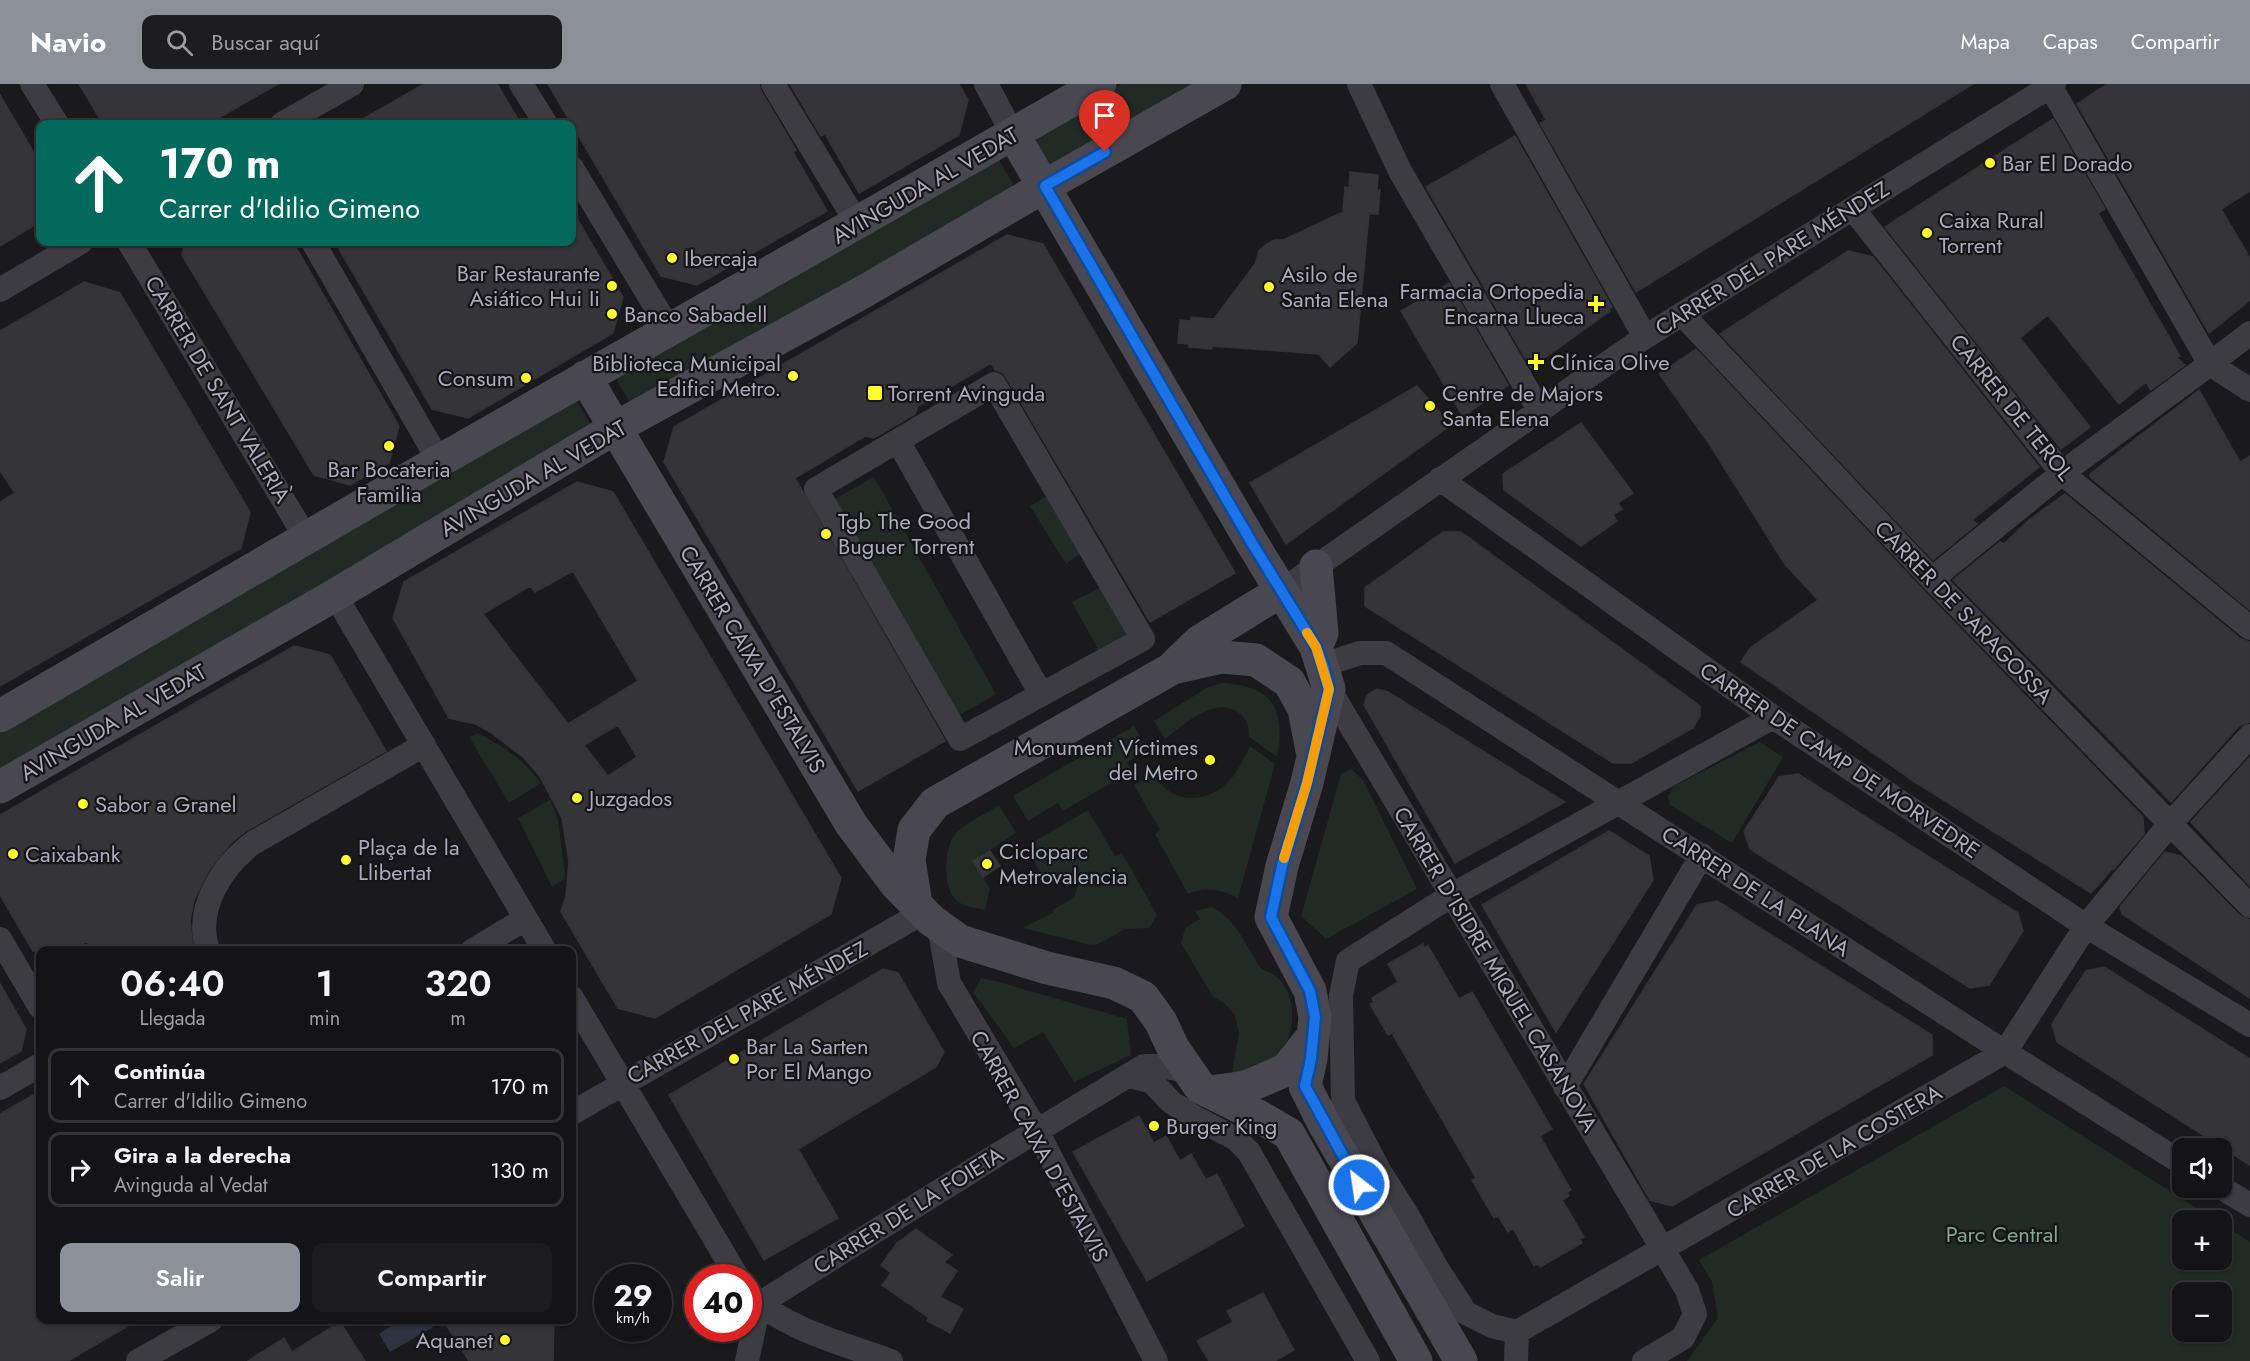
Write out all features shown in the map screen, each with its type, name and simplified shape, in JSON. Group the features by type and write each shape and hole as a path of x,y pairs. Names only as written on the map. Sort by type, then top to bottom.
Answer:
{"street":[{"path":"32,84 54,120"},
{"path":"289,120 352,84"},
{"path":"521,84 544,120"},
{"path":"773,84 857,224"},
{"path":"986,84 1323,667"},
{"name":"AVINGUDA AL VEDAT","path":"0,716 585,377 1100,84"},
{"name":"AVINGUDA AL VEDAT","path":"0,787 335,595 615,428 863,292 1225,84"},
{"path":"1359,84 1400,171 1539,410"},
{"path":"1502,84 1645,337"},
{"path":"2051,85 2210,364 2250,390"},
{"name":"CARRER DEL PARE MÉNDEZ","path":"1173,668 1200,641 1281,591 1645,337 2051,85"},
{"path":"576,175 669,329"},
{"name":"CARRER DE TEROL","path":"1853,209 2062,472 2250,627"},
{"path":"0,290 74,246"},
{"name":"CARRER DE SANT VALERIÀ","path":"131,246 306,538"},
{"path":"315,246 439,461"},
{"name":"CARRER DE SARAGOSSA","path":"1682,314 1932,579 2250,906"},
{"path":"1932,579 2062,472 2250,333"},
{"name":"CARRER CAIXA D'ESTALVIS","path":"585,377 856,831 896,883 926,914 960,941 1047,968 1114,983 1143,997 1161,1022 1173,1048 1207,1087"},
{"path":"994,384 1143,639 960,739 816,489 898,441 994,384"},
{"path":"898,441 1041,694"},
{"name":"CARRER DE CAMP DE MORVEDRE","path":"1440,479 1773,717 2086,926 2250,1025"},
{"path":"1316,566 1323,667 1314,758 1282,866 1271,917 1310,991 1315,1017 1311,1059 1305,1086 1461,1361"},
{"path":"335,595 542,946"},
{"name":"CARRER DE LA PLANA","path":"1323,667 1360,653 1386,653 2005,1052 2172,1157"},
{"name":"CARRER DEL PARE MÉNDEZ","path":"576,1111 926,914 909,860 914,830 935,803 1173,668 1222,657 1256,660 1289,682 1304,710 1314,758"},
{"name":"CARRER D'ISIDRE MIQUEL CASANOVA","path":"1323,667 1452,895 1663,1249"},
{"path":"1343,1101 1341,995 1348,960 1452,895 1773,717"},
{"path":"2005,1052 2086,926 2170,824 2250,736"},
{"path":"207,946 204,924 208,904 216,884 238,854 253,843 424,746"},
{"path":"1565,1087 1702,855"},
{"name":"CARRER CAIXA D'ESTALVIS","path":"926,914 949,983 1036,1131 1156,1361"},
{"path":"479,946 525,919"},
{"path":"0,939 36,1000"},
{"path":"1291,953 1309,965 1326,989 1324,1070 1380,1172 1409,1218 1437,1270 1466,1313 1492,1326 1517,1332 1516,1361"},
{"path":"576,1005 730,1264"},
{"path":"1207,1087 1246,1086 1286,1070 1314,1034"},
{"name":"CARRER DE LA COSTERA","path":"1517,1332 2005,1052"},
{"name":"CARRER DE LA FOIETA","path":"762,1293 1144,1066 1158,1066 1207,1087"},
{"path":"0,1089 36,1067"},
{"path":"1129,1076 1152,1082 1171,1102 1236,1139"},
{"path":"1207,1087 1236,1139 1249,1152 1368,1361"},
{"path":"1207,1087 1289,1134 1416,1361"},
{"path":"2232,1194 2250,1205"},
{"path":"1644,1361 1683,1338 1695,1314 1687,1290 1663,1249"},
{"path":"762,1304 786,1322 891,1361"},
{"path":"138,1361 203,1324"},
{"path":"747,1361 749,1342"}],"green space":[{"path":"1121,84 1197,84 1051,165 1042,154 1038,144 1038,131"},
{"path":"999,160 1013,184 1011,191 630,403 617,380 617,375"},
{"path":"575,398 594,430 0,772 0,729"},
{"path":"874,477 996,694 950,721 825,504"},
{"path":"1049,495 1083,552 1066,564 1030,506"},
{"path":"1103,586 1130,635 1099,651 1072,602"},
{"path":"1222,683 1253,689 1272,703 1277,713 1279,726 1277,757 1249,737 1246,721 1230,708 1210,710 1200,714 1165,739 1154,721 1208,687"},
{"path":"1134,726 1148,750 1127,762 1132,771 1063,811 1058,803 1028,821 1013,796"},
{"path":"478,733 512,754 527,766 541,783 509,803 469,737"},
{"path":"1760,742 1783,757 1732,843 1670,805 1668,796 1674,786"},
{"path":"1250,746 1275,764 1238,898 1213,890 1201,890 1188,894 1155,834 1160,830 1134,785 1153,774 1160,784 1178,796 1198,798 1209,795 1219,790 1232,778"},
{"path":"1351,769 1363,780 1417,889 1326,939 1301,916 1341,774"},
{"path":"550,800 558,820 565,874 564,879 552,887 518,818"},
{"path":"999,805 1016,833 973,861 990,889 985,910 969,907 955,899 948,885 946,866 949,847 960,829"},
{"path":"1088,810 1115,856 1122,853 1157,915 1149,928 1125,929 1098,944 1091,945 1022,928 1053,913 1052,910 1074,898 1078,885 1073,876 1069,874 1054,875 1045,880 1027,850 1036,845 1035,841"},
{"path":"1212,907 1235,926 1261,968 1275,975 1284,985 1291,1006 1291,1028 1283,1049 1266,1064 1235,1078 1232,1073 1239,1034 1235,1015 1224,1003 1213,997 1181,943 1185,928 1200,919 1195,911"},
{"path":"981,978 1127,1019 1131,1055 1074,1082 1043,1032 1014,1048 973,992"},
{"name":"Parc Central","path":"2004,1086 2172,1192 2172,1198 2181,1198 2200,1210 2172,1210 2172,1270 2232,1270 2232,1230 2250,1242 2250,1361 1687,1361 1718,1318 1712,1282 1699,1260"}],"water":[{"path":"395,1324 431,1324 433,1327 390,1352 379,1334"}],"building":[{"path":"79,84 278,84 215,120 101,120"},
{"path":"424,84 497,84 519,120 361,120"},
{"path":"548,84 759,84 796,150 793,152 827,211 697,285 661,276 576,132 576,120 569,120"},
{"path":"790,84 959,84 968,100 959,135 859,193 825,134 821,136"},
{"path":"1526,84 1973,84 1636,292 1540,123 1546,120"},
{"path":"2107,84 2250,84 2250,191 2221,209 2250,258 2250,300 2209,333 2077,104"},
{"path":"0,95 36,156 36,224 0,246"},
{"path":"2053,119 2105,209 2098,213 2180,356 2177,358 2185,365 2151,390 2146,382 2119,404 2048,315 2020,338 2090,427 2061,449 1885,227"},
{"path":"1515,136 1612,307 1610,311 1531,368 1426,187"},
{"name":"Asilo de Santa Elena","path":"1350,172 1378,175 1377,190 1380,190 1378,214 1369,214 1357,343 1330,367 1319,354 1212,346 1212,349 1189,347 1189,344 1178,343 1180,320 1191,321 1191,317 1214,319 1255,264 1259,251 1265,245 1274,240 1283,240 1343,212 1345,187 1349,188"},
{"path":"576,217 623,297 613,333 468,418 432,409 337,246 576,246"},
{"path":"1007,235 1043,244 1235,573 1150,622 1006,377 1002,372 995,370 991,363 918,406 915,414 874,438 865,436 795,478 945,741 858,791 664,462 674,427"},
{"path":"184,246 295,246 399,426 389,463 350,485 314,475 182,255"},
{"path":"1848,251 1873,257 2039,467 1972,520 1977,524 1933,560 1720,334"},
{"path":"84,282 120,293 250,512 241,548 0,686 0,502 15,493 0,471 0,331"},
{"path":"1449,283 1508,385 1463,417 1401,311"},
{"path":"1696,349 1922,589 2143,817 2144,834 2091,893 1915,782 1741,662 1750,648 1818,600 1784,563 1710,445 1659,374"},
{"name":"Centre de Majors Santa Elena","path":"1417,386 1451,425 1286,544 1250,483"},
{"path":"2199,390 2240,462 2250,456 2250,610 2090,477 2090,474"},
{"path":"1581,423 1633,493 1618,503 1622,509 1613,515 1617,521 1581,546 1504,490 1503,474"},
{"path":"577,482 613,492 841,878 831,914 655,1018 618,1008 561,912 566,896 569,862 562,818 539,775 523,757 476,724 449,718 393,618 404,582","holes":["573,571 638,681 568,724 483,614 530,586 535,592","618,725 637,757 608,776 584,745"]},
{"path":"2065,494 2241,639 2250,642 2250,722 2239,726 2171,802 1953,580 2000,542 2004,544 2030,519"},
{"path":"1443,532 1461,532 1700,706 1700,716 1693,728 1631,763 1613,763 1365,606 1365,588"},
{"path":"294,646 330,655 386,751 246,831 231,843 209,870 194,900 190,920 193,946 90,946 87,941 78,946 36,946 36,951 33,951 0,895 0,815"},
{"path":"1377,689 1388,692 1565,802 1455,863 1364,705 1367,695"},
{"path":"2250,757 2250,886 2191,822"},
{"path":"1798,774 2018,913 2023,931 1989,985 1970,988 1750,849 1744,831 1779,777"},
{"path":"1609,831 1649,856 1653,880 1556,1032 1482,905"},
{"name":"Cicloparc Metrovalencia","path":"990,851 1000,866 983,877 973,861"},
{"path":"2165,852 2181,856 2240,916 2250,920 2250,998 2122,914 2120,907"},
{"path":"1717,901 1932,1035 1932,1055 1672,1206 1650,1200 1584,1084 1697,905"},
{"path":"1423,944 1424,948 1428,946 1459,999 1472,992 1552,1129 1540,1136 1571,1190 1567,1192 1569,1196 1562,1200 1584,1237 1580,1239 1582,1243 1540,1267 1538,1264 1534,1266 1513,1228 1508,1232 1498,1216 1494,1218 1472,1180 1476,1178 1392,1033 1388,1035 1370,1004 1374,1002 1372,998 1398,982 1388,964"},
{"path":"2104,967 2250,1059 2250,1165 2232,1154 2232,1138 2208,1138 2057,1042 2052,1024 2086,971"},
{"path":"883,969 898,973 944,1052 936,1067 798,1149 838,1218 764,1260 669,1095"},
{"path":"0,984 26,1029 21,1051 0,1063"},
{"path":"36,1093 36,1324 131,1324 68,1361 0,1361 0,1114"},
{"path":"1139,1116 1154,1143 1166,1136 1180,1161 1191,1154 1206,1180 1217,1174 1244,1226 1147,1281 1073,1152"},
{"path":"916,1229 952,1255 944,1262 957,1271 940,1297 963,1309 950,1333 927,1321 929,1318 882,1285 891,1273 881,1265 897,1243"},
{"path":"1263,1293 1294,1350 1275,1361 1209,1361 1197,1341 1233,1322 1227,1311"},
{"path":"337,1324 341,1324 365,1361 248,1361 284,1338 292,1352"},
{"name":"Aquanet","path":"446,1324 554,1324 553,1361 469,1361"}],"slow traffic":[{"path":"1284,858 1318,742 1329,689 1316,647 1307,633"}],"place":[{"name":"Bar El Dorado","path":"1990,163"},
{"name":"Caixa Rural Torrent","path":"1927,233"},
{"name":"Ibercaja","path":"672,258"},
{"name":"Bar Restaurante Asiático Hui Ii","path":"612,286"},
{"name":"Asilo de Santa Elena","path":"1269,287"},
{"name":"Farmacia Ortopedia Encarna Llueca","path":"1596,304"},
{"name":"Banco Sabadell","path":"612,314"},
{"name":"Clínica Olive","path":"1536,362"},
{"name":"Biblioteca Municipal Edifici Metro.","path":"793,376"},
{"name":"Consum","path":"526,378"},
{"name":"Torrent Avinguda","path":"875,393"},
{"name":"Centre de Majors Santa Elena","path":"1430,406"},
{"name":"Bar Bocateria Familia","path":"389,446"},
{"name":"Tgb The Good Buguer Torrent","path":"826,534"},
{"name":"Monument Víctimes del Metro","path":"1210,760"},
{"name":"Juzgados","path":"577,798"},
{"name":"Sabor a Granel","path":"83,804"},
{"name":"Caixabank","path":"13,854"},
{"name":"Plaça de la Llibertat","path":"346,860"},
{"name":"Cicloparc Metrovalencia","path":"987,864"},
{"name":"Bar La Sarten Por El Mango","path":"734,1059"},
{"name":"Burger King","path":"1154,1126"},
{"name":"Aquanet","path":"505,1340"}],"route":[{"path":"1105,152 1045,186 1252,543 1316,647 1329,689 1318,742 1282,866 1271,917 1310,991 1315,1017 1311,1059 1305,1086 1359,1185"}]}
